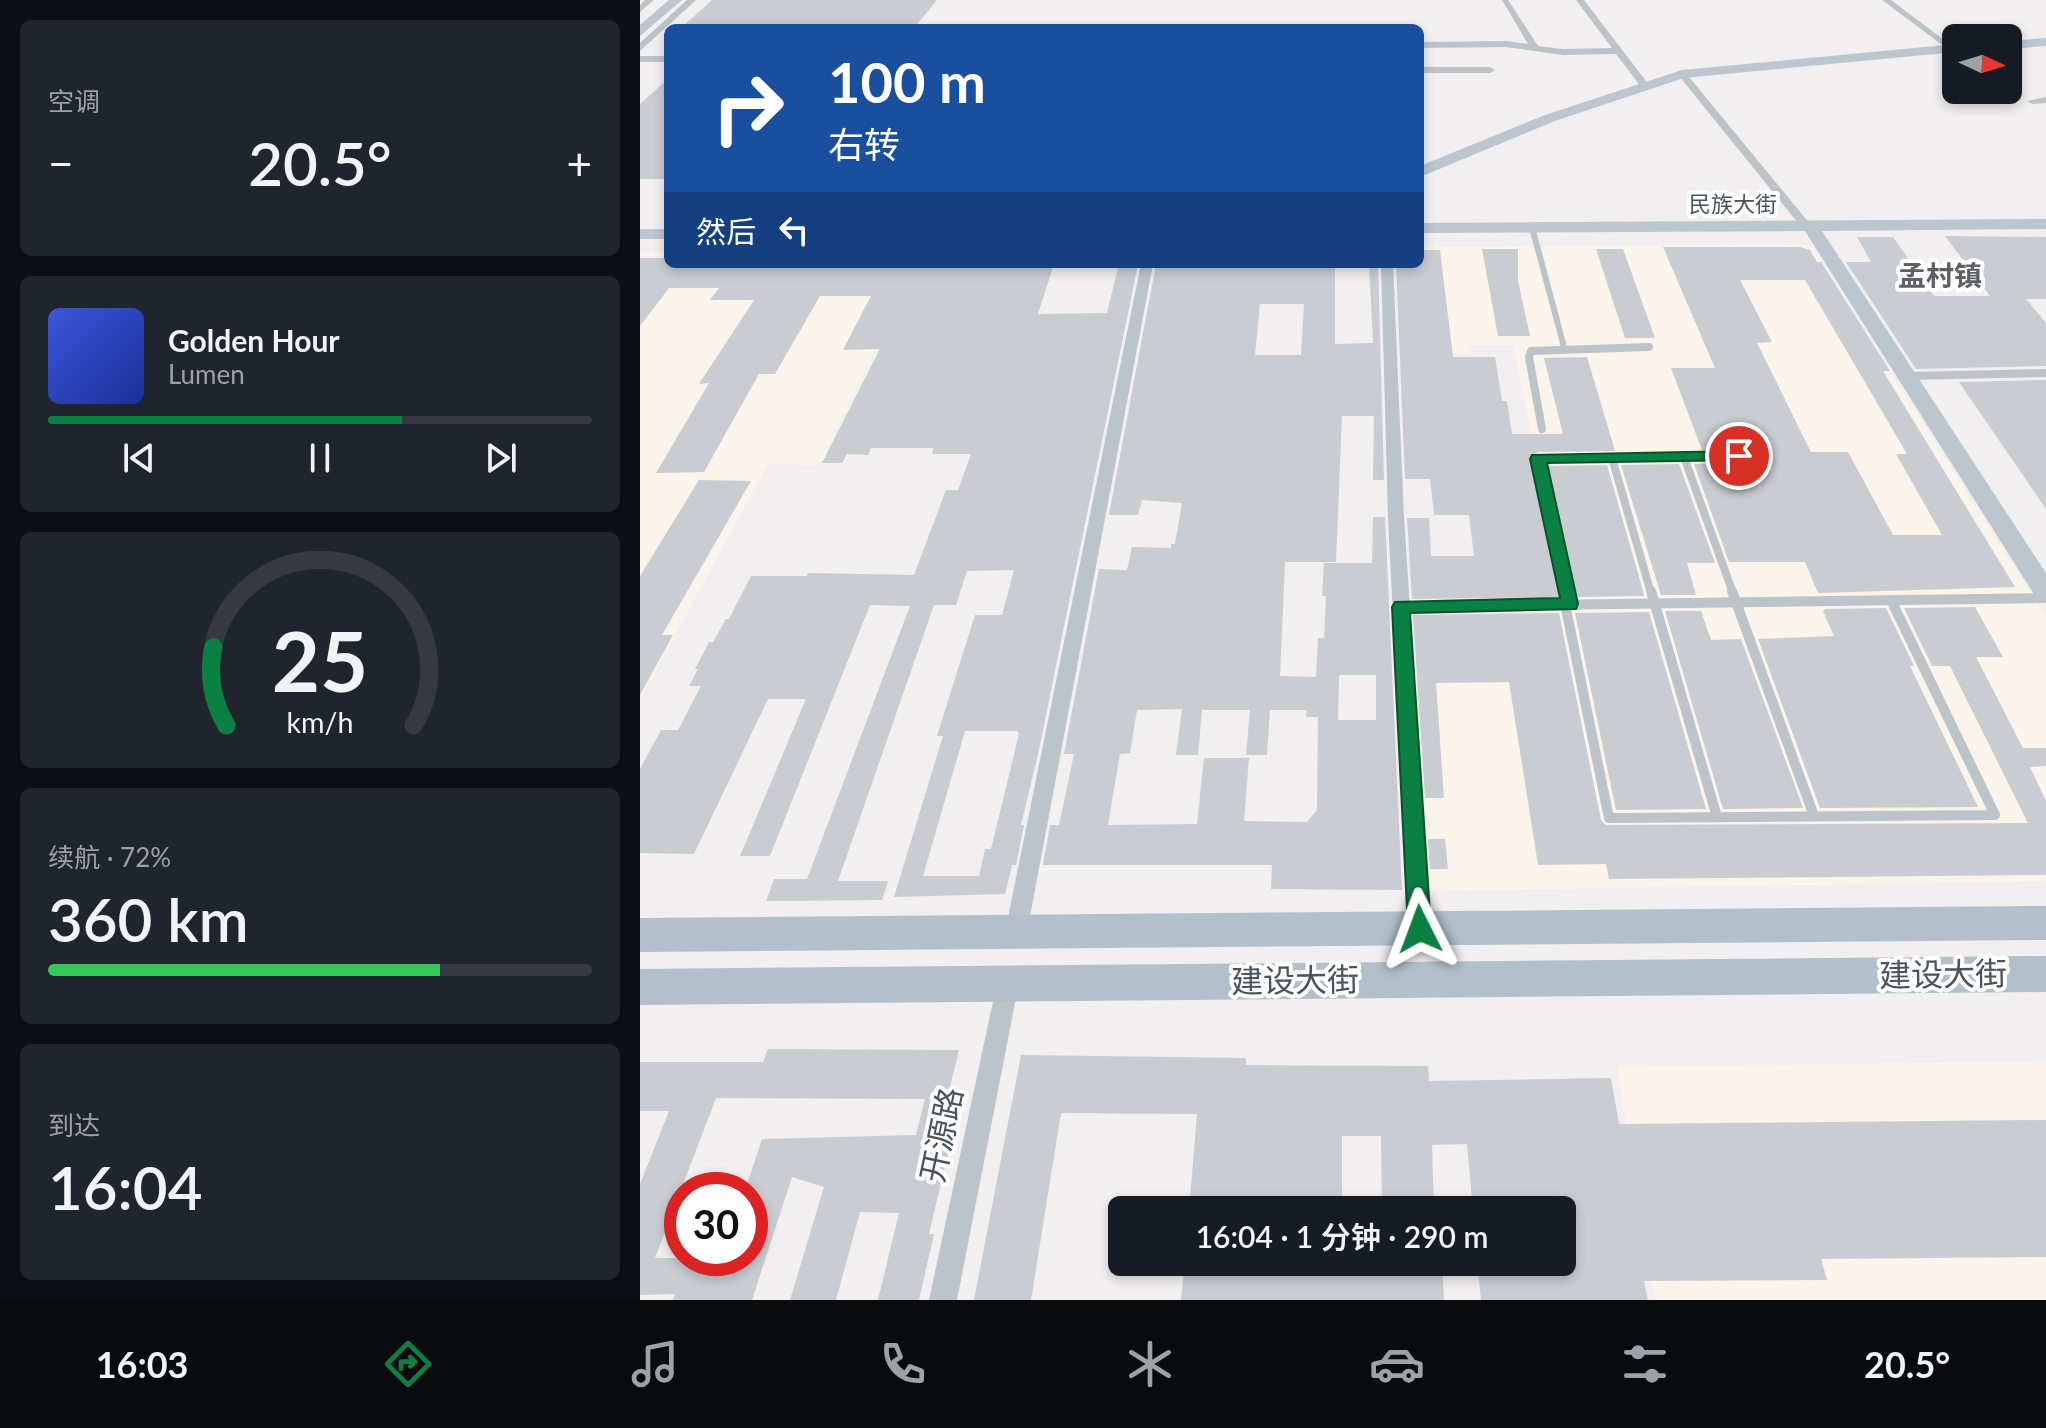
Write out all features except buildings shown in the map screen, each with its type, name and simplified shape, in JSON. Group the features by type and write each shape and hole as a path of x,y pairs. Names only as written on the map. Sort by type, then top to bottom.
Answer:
{"main road":[{"name":"建设大街","path":"640,935 2046,923"},
{"name":"建设大街","path":"640,987 2046,974"}],"street":[{"path":"640,9 650,0"},
{"path":"640,19 662,0"},
{"path":"640,32 676,0"},
{"path":"666,24 692,0"},
{"path":"1580,0 1644,85"},
{"path":"1886,0 1942,40"},
{"path":"1505,2 1536,49"},
{"path":"640,48 664,26"},
{"path":"2022,44 2046,42"},
{"path":"1424,45 1506,44 1536,49 1618,51"},
{"path":"1424,170 1525,127 1682,74 1942,49"},
{"path":"640,59 664,59"},
{"path":"1424,70 1490,70"},
{"path":"1682,74 1808,226 1908,376 2046,595"},
{"path":"2032,101 2046,100"},
{"name":"民族大街","path":"1424,228 2046,224"},
{"path":"640,234 664,234"},
{"path":"1016,932 1146,268"},
{"path":"1387,268 1401,607 1420,929"},
{"name":"开源路","path":"943,1300 1008,983"}],"lane":[{"path":"1532,227 1564,347"},
{"path":"1542,429 1529,357 1531,351 1564,347 1649,347"},
{"path":"1908,376 2046,373"},
{"path":"1739,456 1538,459 1609,818 1995,815 1891,600"},
{"path":"1684,457 1814,816"},
{"path":"1612,458 1717,817"},
{"path":"1401,607 2046,595"}],"shaded area":[{"path":"1810,245 2046,618 2046,881 1430,891 1412,661 1567,662 1526,448 1534,447 1513,345 1468,345 1469,354 1405,354 1417,268 1424,268 1424,247"},
{"path":"640,252 664,252 664,268 913,270 820,465 768,464 640,700"},
{"path":"2046,1061 2046,1300 1655,1300 1617,1067"}],"district":[{"name":"孟村镇","path":"1940,276"}],"route":[{"path":"1420,929 1401,607 1570,604 1538,459 1739,456"}]}
